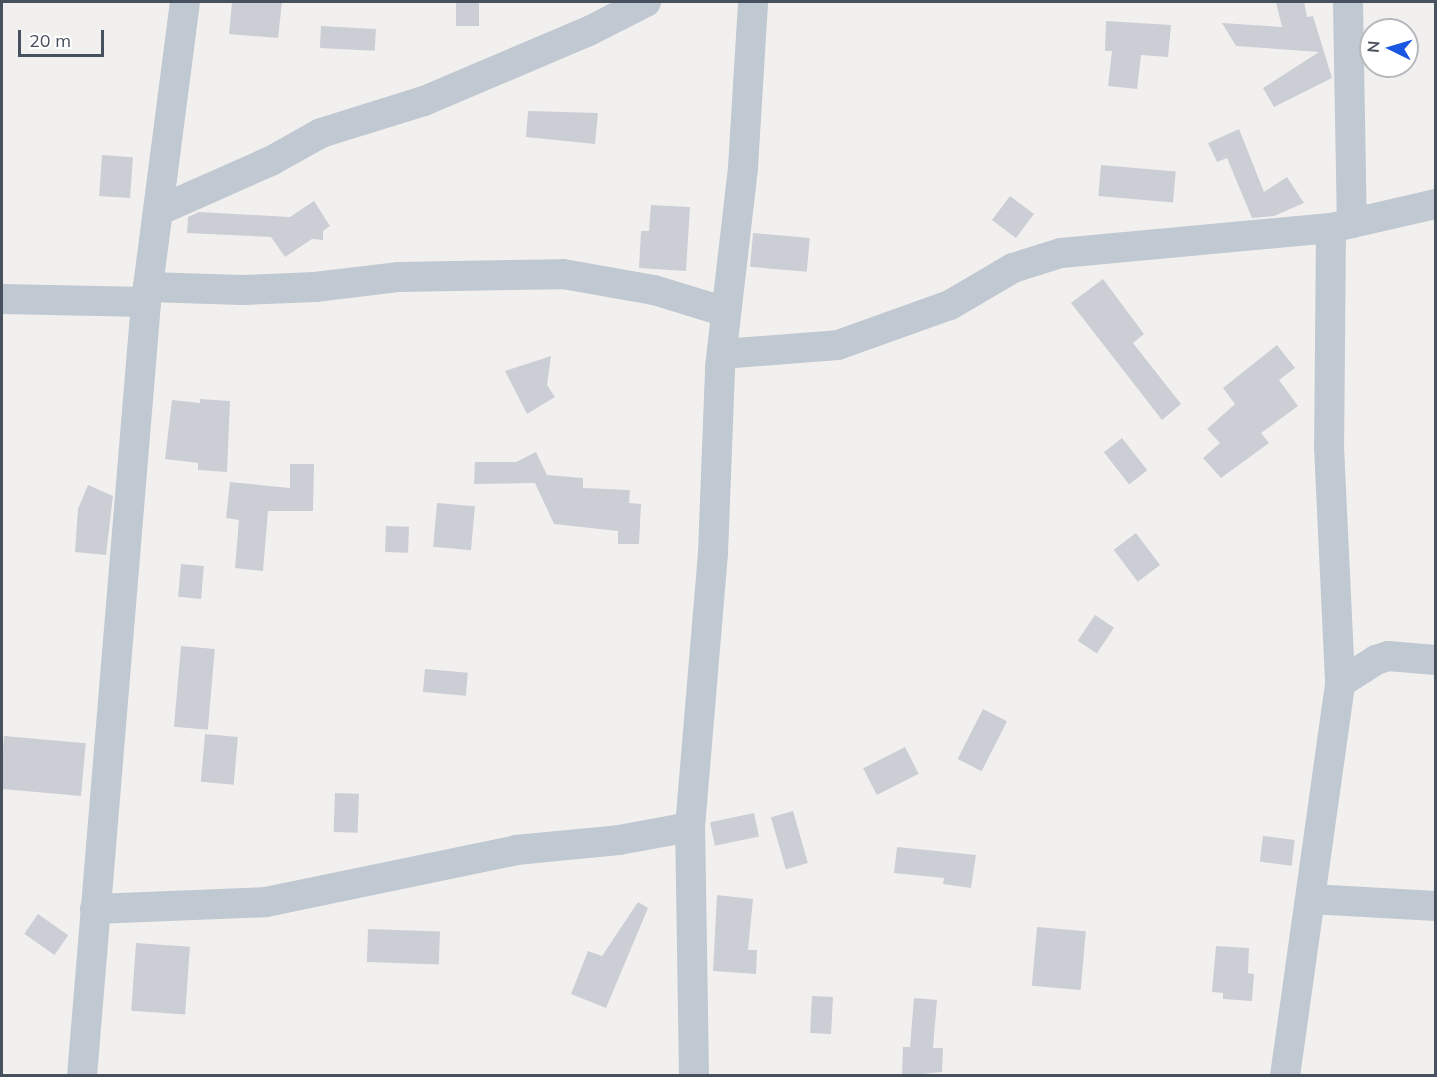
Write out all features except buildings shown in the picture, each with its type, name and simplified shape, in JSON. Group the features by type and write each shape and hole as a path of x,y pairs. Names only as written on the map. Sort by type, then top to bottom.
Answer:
{"street":[{"path":"82,1076 147,294 185,2"},
{"path":"158,211 270,161 321,133 424,101 590,31 646,2"},
{"path":"693,1076 690,827 713,553 722,354 743,167 753,2"},
{"path":"1285,1076 1340,684 1329,447 1342,225 1348,2"},
{"path":"722,354 838,345 950,305 1013,268 1061,253 1342,225 1436,204"},
{"path":"2,299 279,289 399,277 562,274 654,290 726,312"},
{"path":"1340,684 1376,660 1388,656 1436,660"},
{"path":"95,909 266,902 516,850 619,840 690,827"},
{"path":"1311,899 1436,906"}]}
